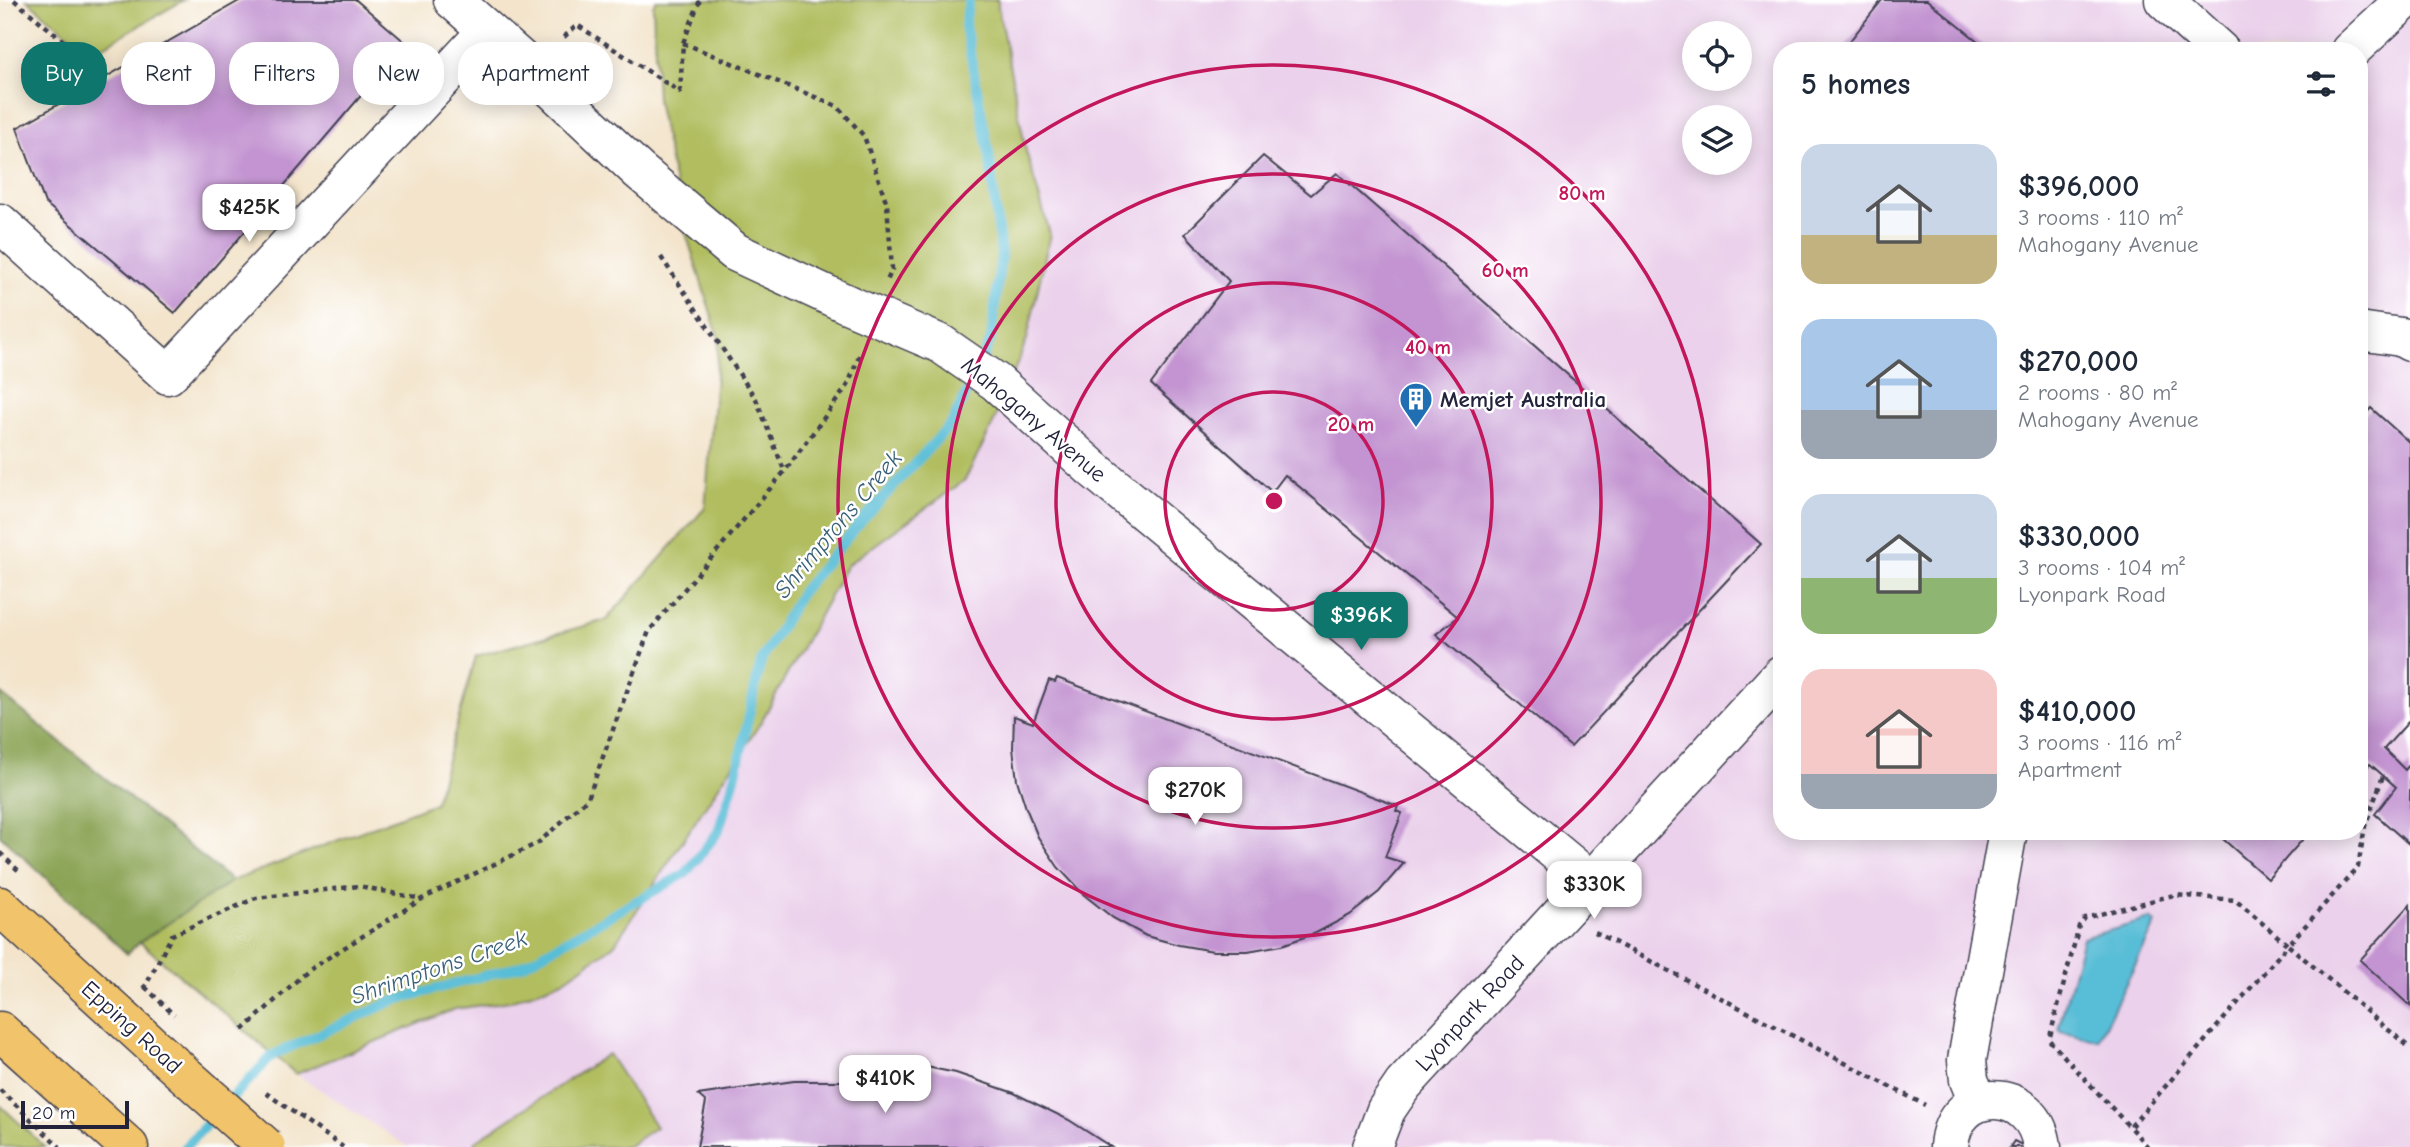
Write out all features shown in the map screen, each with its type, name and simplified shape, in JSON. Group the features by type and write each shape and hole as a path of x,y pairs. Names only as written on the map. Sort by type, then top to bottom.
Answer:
{"main road":[{"name":"Epping Road","path":"0,906 266,1147"},
{"path":"0,1031 129,1147"}],"street":[{"name":"Mahogany Avenue","path":"453,0 639,171 735,252 940,344 996,382 1093,469 1591,881"},
{"path":"2164,0 2210,42"},
{"path":"2360,42 2405,0"},
{"path":"0,223 168,375 488,31"},
{"path":"2368,332 2400,337 2410,342"},
{"name":"Lyonpark Road","path":"1372,1147 1386,1110 1403,1085 1773,684"},
{"path":"1961,1123 1969,1080 1967,1060 2006,840"},
{"path":"1961,1123 1994,1099 2009,1102 2023,1108 2034,1120 2042,1147"}],"path":[{"path":"14,0 65,42"},
{"path":"564,37 577,25 680,92 683,43 700,0"},
{"path":"683,43 837,106 864,136 887,204 892,269 887,282"},
{"path":"660,257 756,399 785,471"},
{"path":"243,1030 307,971 422,899 538,843 588,798 649,631 785,471 848,385 863,346"},
{"path":"2368,818 2383,776"},
{"path":"2131,1126 2358,867 2363,840"},
{"path":"145,987 172,935 256,898 359,886 422,899"},
{"path":"2148,1147 2049,1040 2079,926 2085,918 2174,895 2235,900 2410,1048"},
{"path":"1560,914 1961,1123"},
{"path":"0,1090 60,1147"}],"shaded area":[{"path":"998,0 2410,0 2410,1147 408,1147 296,1074 455,1009 510,1001 761,722 847,565 965,479 1050,234 1026,151"}],"green space":[{"path":"27,0 184,0 107,44 78,42"},
{"path":"656,0 998,0 1026,151 1050,234 1027,339 992,426 965,480 847,565 761,722 614,945 563,981 510,1001 455,1009 296,1074 140,942 232,881 435,803 476,656 606,620 705,508 719,339 685,230 657,101 653,6"},
{"path":"0,693 232,881 140,942 127,954 0,835"},
{"path":"608,1054 656,1127 627,1147 477,1147 474,1142"},
{"path":"0,1105 45,1147 0,1147"}],"water":[{"path":"2150,919 2156,923 2098,1040 2060,1031 2059,1026 2083,938"}],"building":[{"path":"241,0 356,0 405,42 353,42 353,105 175,313 45,203 17,128 57,105 107,105 107,77 121,69 121,105 215,105 215,42 168,42"},
{"path":"1882,0 1927,0 1979,42 1849,42"},
{"name":"Memjet Australia","path":"1263,156 1311,195 1337,173 1761,544 1571,747 1436,634 1458,617 1285,475 1272,492 1151,384 1229,281 1185,234"},
{"path":"2371,408 2410,443 2410,720 2384,749 2405,770 2410,764 2410,845 2375,814 2396,787 2370,764 2368,766 2368,411"},
{"path":"1057,678 1398,806 1396,811 1402,813 1385,857 1404,863 1379,892 1350,915 1316,933 1282,945 1248,951 1213,951 1146,936 1113,918 1083,894 1058,867 1038,837 1026,808 1017,780 1013,748 1014,716 1033,723 1049,680 1055,682"},
{"path":"2224,840 2302,840 2268,879"},
{"path":"2410,905 2410,1006 2360,960"},
{"path":"897,1061 956,1073 1014,1093 1069,1120 1111,1147 697,1147 706,1102 698,1095 794,1081 893,1085"},
{"path":"2014,1141 2026,1147 2010,1147"}],"waterway":[{"name":"Shrimptons Creek","path":"969,0 965,25 989,153 1001,255 991,339 981,362"},
{"name":"Shrimptons Creek","path":"185,1147 273,1055 393,1001 523,965 686,873 718,832 735,778 761,661 802,591 858,525 952,423 974,377"}],"place":[{"name":"Memjet Australia","path":"1416,429"}]}
